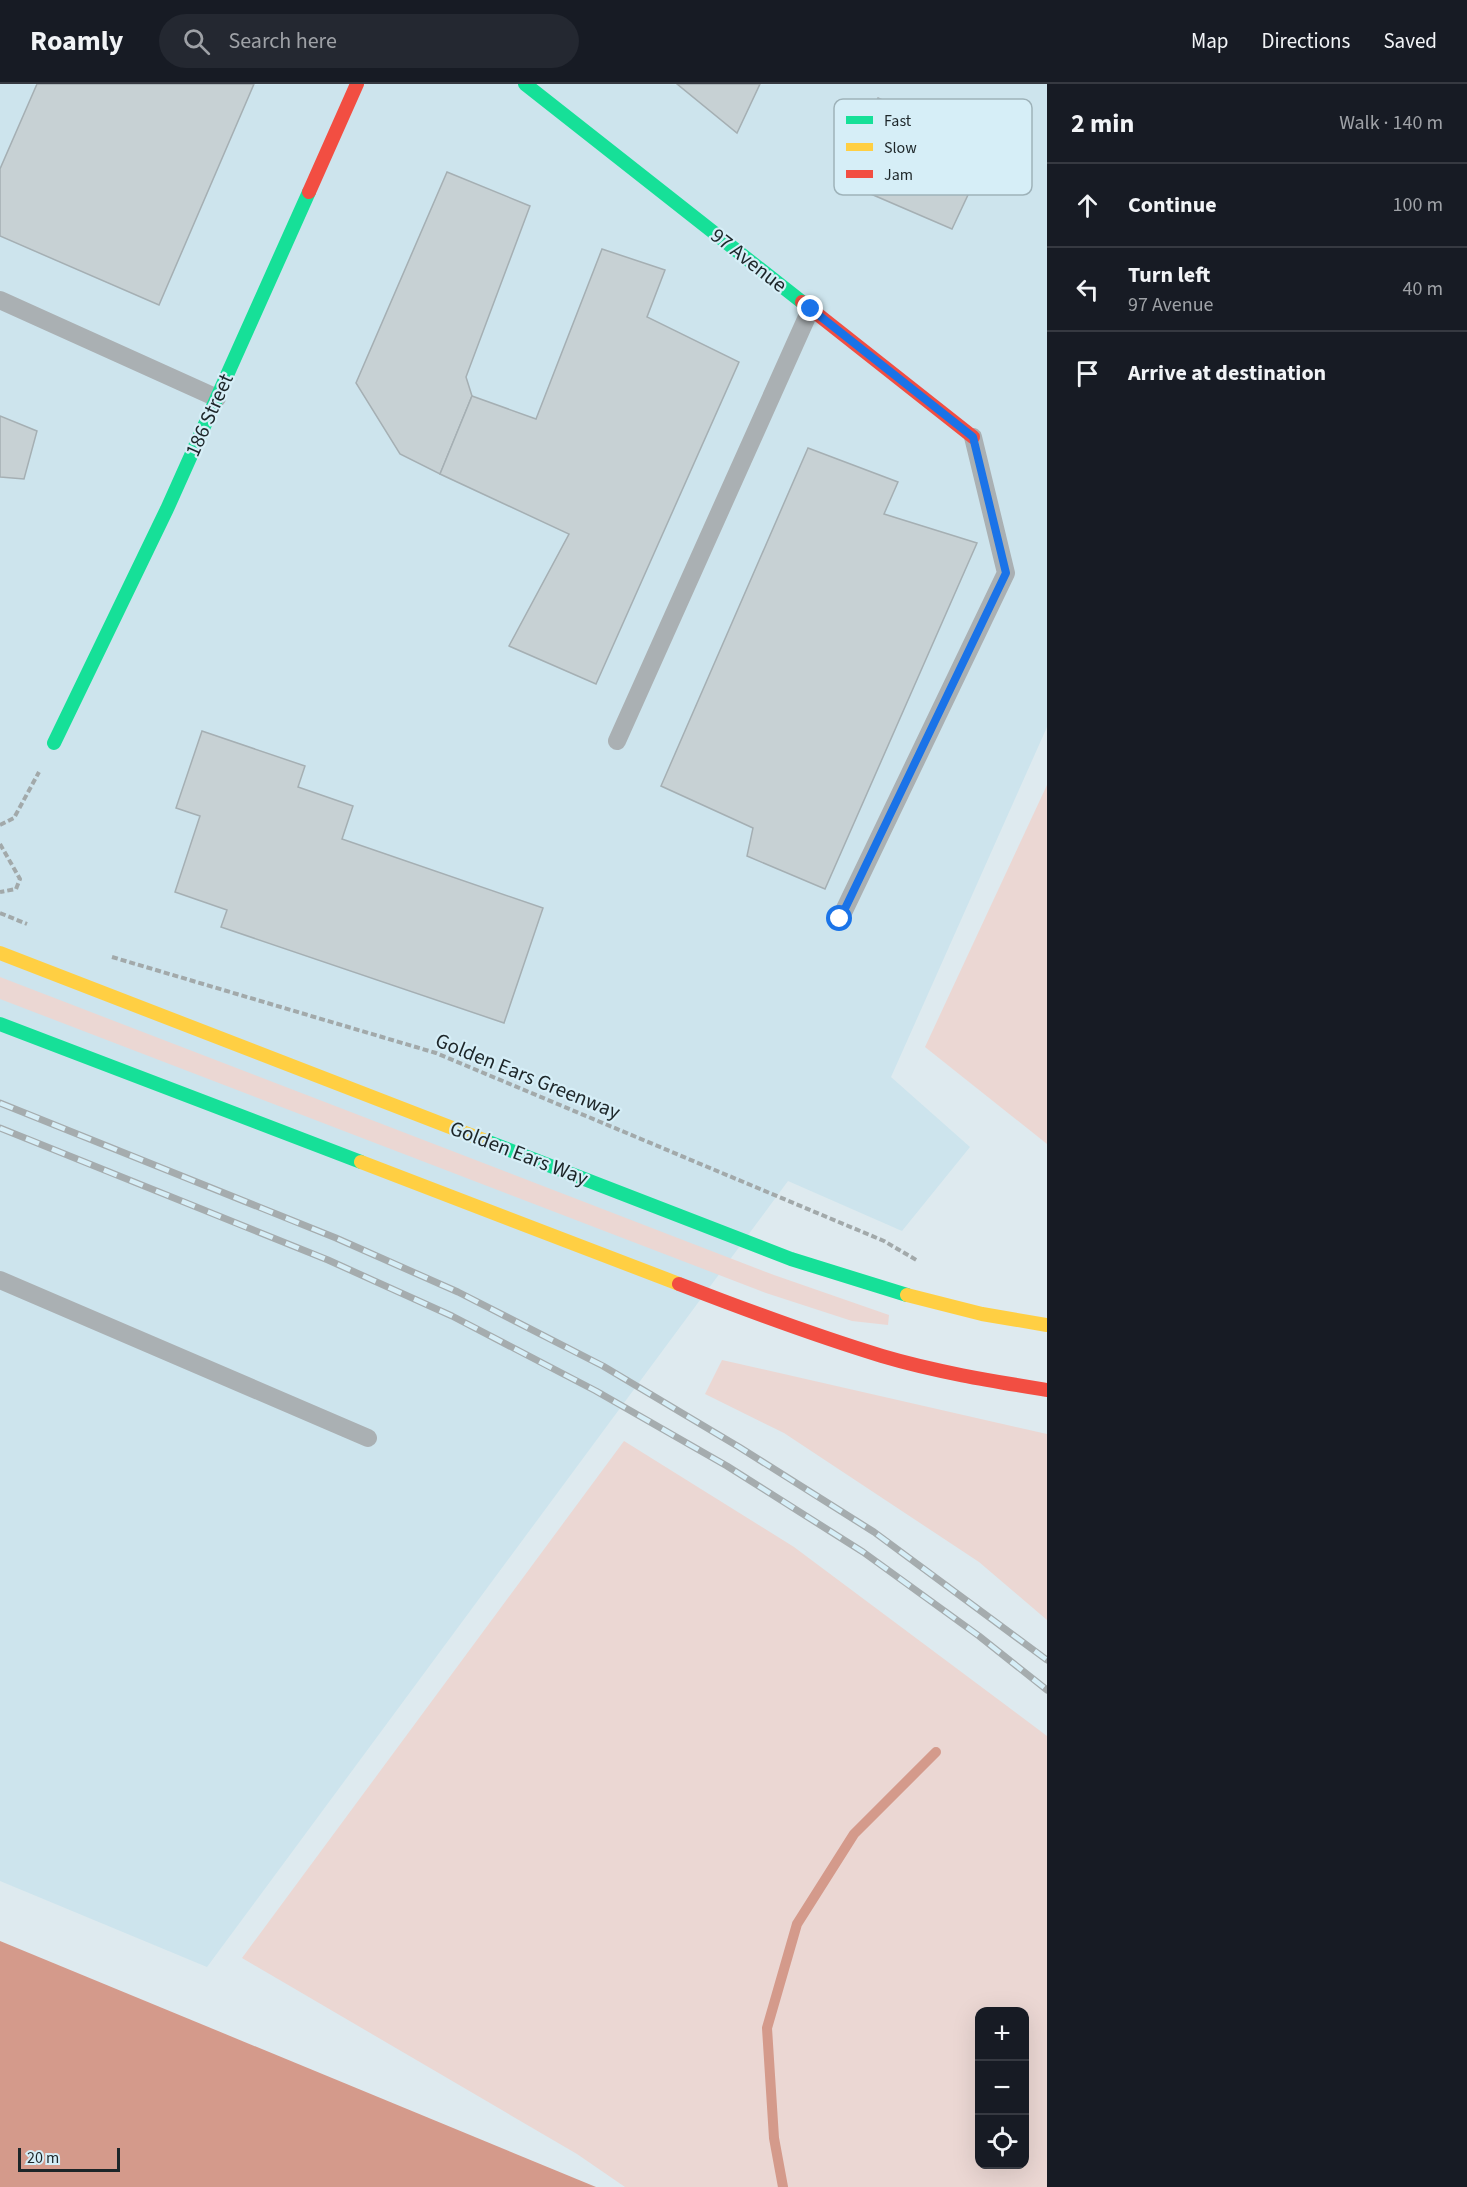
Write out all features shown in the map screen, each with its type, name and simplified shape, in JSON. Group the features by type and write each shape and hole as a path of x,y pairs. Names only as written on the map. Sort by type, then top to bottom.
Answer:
{"main road":[{"name":"186 Street","path":"54,743 167,509 357,84"},
{"name":"97 Avenue","path":"525,84 973,437"},
{"name":"Golden Ears Way","path":"0,953 791,1259 867,1285 957,1309 1047,1325"},
{"path":"0,1024 772,1320 883,1356 965,1376 1047,1390"}],"lane":[{"path":"0,300 217,398"},
{"path":"617,741 811,309"},
{"path":"840,919 1006,573 973,437"},
{"path":"0,1280 368,1438"}],"path":[{"path":"0,825 14,818 54,743"},
{"path":"0,844 20,879 16,890 0,892"},
{"path":"0,913 32,926"},
{"name":"Golden Ears Greenway","path":"107,956 436,1053 884,1241 924,1264"}],"shaded area":[{"path":"0,84 1047,84 1047,727 891,1077 970,1147 902,1231 788,1181 207,1967 0,1881"},
{"path":"1047,785 1047,1144 925,1047"},
{"path":"0,977 774,1275 889,1315 888,1325 852,1321 766,1293 0,999"},
{"path":"722,1360 1047,1434 1047,1620 979,1562 784,1433 705,1394"},
{"path":"624,1441 794,1547 1047,1736 1047,2187 625,2187 577,2154 242,1958"},
{"path":"0,1941 596,2187 0,2187"}],"building":[{"path":"37,84 254,84 159,305 0,236 0,169"},
{"path":"677,84 760,84 737,133"},
{"path":"447,172 530,206 466,377 472,396 440,474 400,454 356,383"},
{"path":"873,195 968,195 952,229"},
{"path":"602,249 665,270 647,317 739,362 596,684 509,646 569,534 440,474 472,396 536,419"},
{"path":"0,416 37,431 24,479 0,477"},
{"path":"808,448 898,482 884,514 977,543 825,889 747,856 753,828 661,786"},
{"path":"202,731 305,766 298,787 353,806 342,839 543,908 504,1023 221,927 227,910 175,892 200,816 176,808"}],"waterway":[{"path":"783,2187 774,2138 767,2028 797,1924 854,1834 936,1752"}],"railway":[{"path":"0,1103 336,1238 458,1292 603,1366 739,1447 874,1532 1047,1660"},
{"path":"0,1128 328,1260 452,1316 596,1391 727,1466 863,1552 979,1636 1047,1690"}],"traffic: fast":[{"path":"525,84 802,302"},
{"path":"54,743 167,509 309,192"},
{"path":"0,1024 361,1162"},
{"path":"486,1141 791,1259 907,1295"}],"traffic: slow":[{"path":"0,953 486,1141"},
{"path":"361,1162 679,1284"},
{"path":"907,1295 982,1314 1047,1325"}],"traffic: jam":[{"path":"309,192 357,84"},
{"path":"802,302 973,437"},
{"path":"679,1284 831,1340 902,1362 985,1380 1047,1390"}],"route":[{"path":"811,309 973,437 1006,573 840,919"}]}
